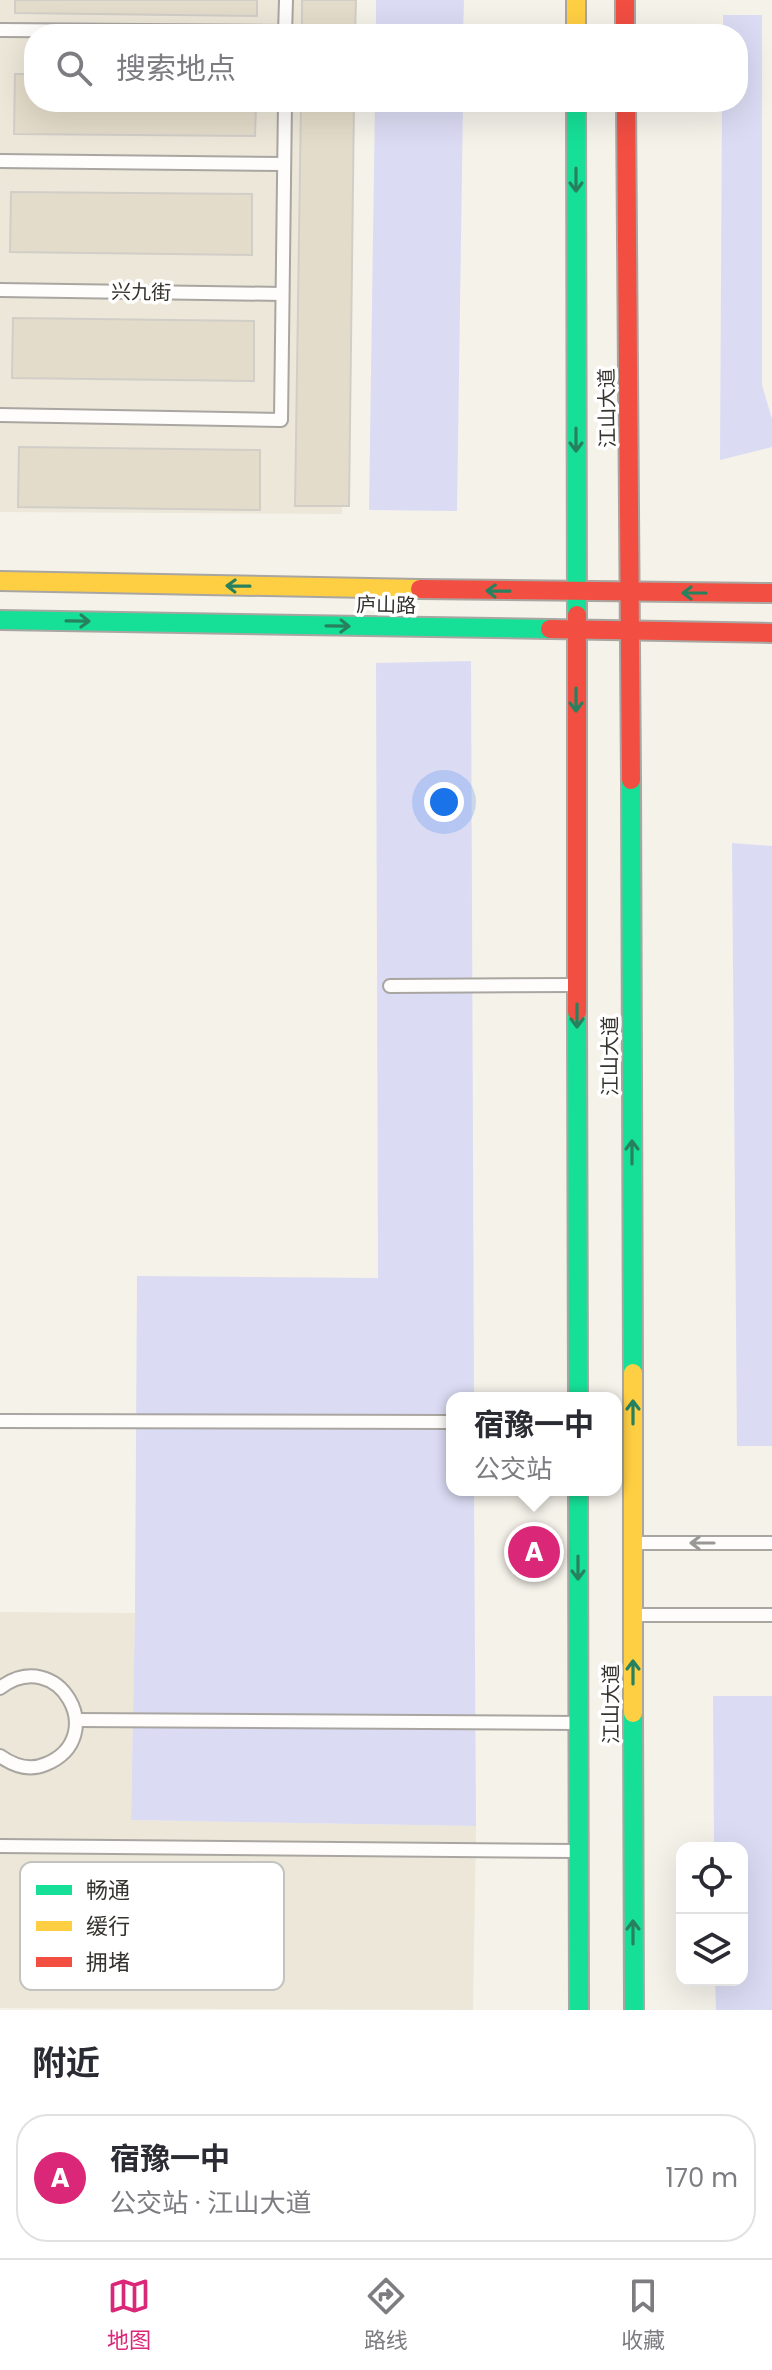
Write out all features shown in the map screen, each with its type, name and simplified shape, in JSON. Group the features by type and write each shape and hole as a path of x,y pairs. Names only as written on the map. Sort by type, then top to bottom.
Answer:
{"main road":[{"path":"576,0 576,24"},
{"path":"625,0 625,24"},
{"name":"江山大道","path":"576,112 578,1392"},
{"name":"江山大道","path":"626,112 631,593 634,2010"},
{"name":"庐山路","path":"0,581 772,593"},
{"name":"庐山路","path":"0,620 772,633"},
{"name":"江山大道","path":"578,1496 579,2010"}],"lane":[{"path":"285,24 286,0"},
{"path":"0,30 24,30"},
{"path":"0,415 281,420 285,112"},
{"path":"0,161 284,164"},
{"name":"兴九街","path":"0,290 282,294"},
{"path":"390,986 577,985"},
{"path":"0,1421 446,1422"},
{"path":"633,1543 772,1543"},
{"path":"633,1615 772,1615"},
{"path":"0,1756 10,1764 26,1768 41,1767 56,1760 75,1735 76,1720 73,1705 56,1684 29,1676 1,1686"},
{"path":"76,1720 578,1723"},
{"path":"0,1846 578,1851"}],"shaded area":[{"path":"0,0 348,0 347,24 24,24 24,112 347,112 342,514 0,512"},
{"path":"376,0 464,0 463,24 376,24"},
{"path":"723,15 762,15 762,385 772,419 772,447 720,460 722,112 748,112 748,24 723,24"},
{"path":"375,112 463,112 457,511 369,510"},
{"path":"471,661 474,1392 446,1392 446,1496 474,1496 476,1826 131,1820 137,1276 378,1278 376,663"},
{"path":"732,843 772,846 772,1446 737,1446"},
{"path":"0,1612 135,1613 131,1820 476,1826 473,2010 0,2008"},
{"path":"713,1696 772,1696 772,2010 716,2010 715,1986 748,1986 748,1842 714,1842"}],"building":[{"path":"15,0 257,0 257,16 15,13"},
{"path":"302,0 356,0 355,24 302,24"},
{"path":"15,74 24,74 24,112 256,112 255,136 14,134"},
{"path":"301,112 354,112 349,506 295,506"},
{"path":"11,192 252,194 252,255 10,252"},
{"path":"13,318 254,321 254,381 12,378"},
{"path":"19,447 260,450 260,510 18,507"}],"traffic: fast":[{"path":"576,112 577,615"},
{"path":"0,620 550,629"},
{"path":"631,780 633,1373"},
{"path":"577,1012 578,1392"},
{"path":"578,1496 579,2010"},
{"path":"633,1713 634,2010"}],"traffic: slow":[{"path":"576,0 576,24"},
{"path":"0,581 420,589"},
{"path":"633,1373 633,1713"}],"traffic: jam":[{"path":"625,0 625,24"},
{"path":"626,112 631,780"},
{"path":"420,589 772,593"},
{"path":"577,615 577,1012"},
{"path":"550,629 772,633"}],"place":[{"name":"宿豫一中","path":"534,1552"}]}
